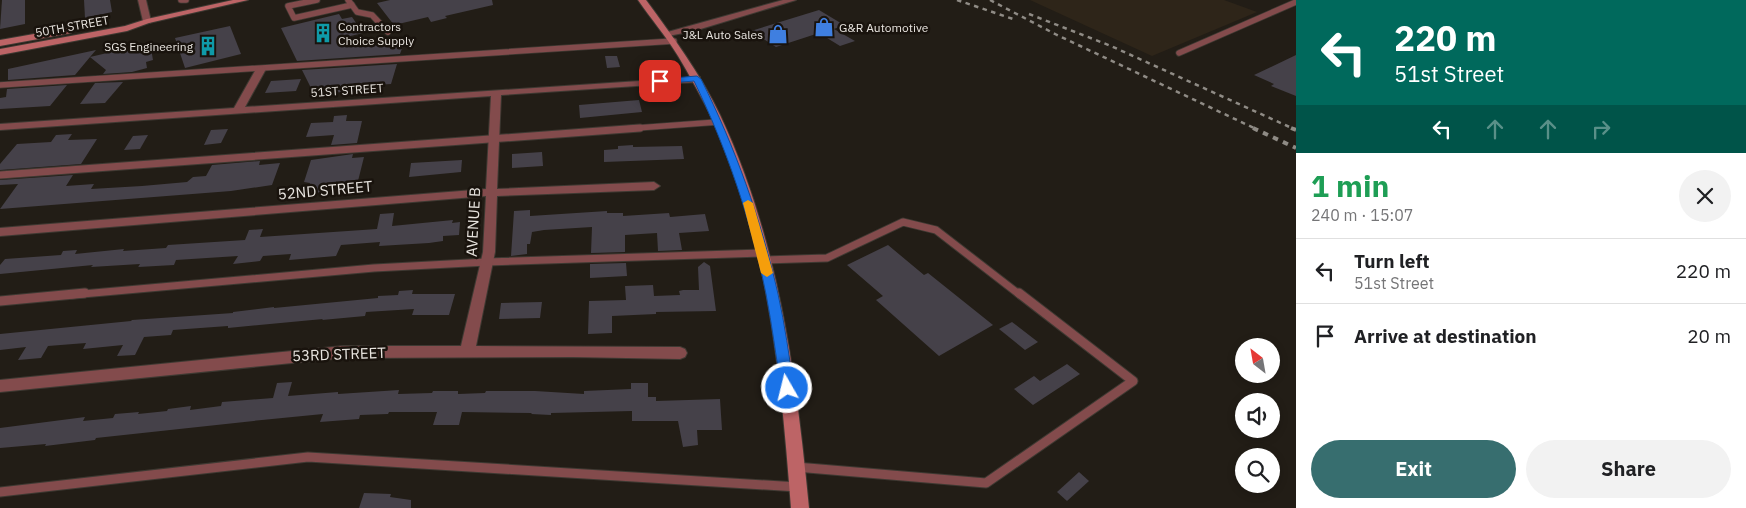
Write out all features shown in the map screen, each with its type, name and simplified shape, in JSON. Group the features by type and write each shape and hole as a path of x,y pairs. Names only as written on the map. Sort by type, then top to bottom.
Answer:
{"main road":[{"name":"50TH STREET","path":"0,52 127,28 222,2 244,0"},
{"path":"642,0 671,37 697,79 718,122 740,177 763,256 783,358 800,508"},
{"name":"50TH STREET","path":"0,43 128,20 147,21"}],"street":[{"path":"142,0 147,21"},
{"path":"671,37 691,29 792,0"},
{"path":"238,110 261,68"},
{"name":"51ST STREET","path":"0,127 697,79"},
{"name":"AVENUE B","path":"467,352 487,262 496,92"},
{"name":"52ND STREET","path":"0,232 457,194 654,186"},
{"name":"53RD STREET","path":"0,386 343,352 573,351 680,353"}],"lane":[{"path":"181,0 186,0"},
{"path":"317,0 288,6 294,18 350,2 357,12 372,14 388,32"},
{"path":"1179,54 1296,2"},
{"path":"0,85 261,68 671,37"},
{"path":"0,174 718,122"},
{"path":"0,301 374,268 487,262 763,256 827,258 902,222 936,230 1133,381 986,484 796,467"},
{"path":"0,492 308,457 798,487"}],"shaded area":[{"path":"1030,0 1224,0 1257,12 1152,56"}],"building":[{"path":"2,0 25,0 25,24 0,29"},
{"path":"84,0 110,0 112,12 85,18"},
{"path":"390,0 492,0 493,5 445,16 447,18 431,22 428,17 394,25 377,3"},
{"path":"819,10 844,25 834,29 855,41 840,46 819,33 776,47 751,31"},
{"name":"Contractors Choice Supply","path":"339,14 342,19 352,17 363,33 342,38 343,46 404,43 400,54 297,61 281,28"},
{"name":"SGS Engineering","path":"230,26 241,54 185,68 175,38"},
{"path":"150,43 153,60 146,62 147,68 132,72 103,74 106,70 90,57"},
{"path":"96,50 75,75 8,80 8,69"},
{"path":"1296,55 1296,96 1271,86 1274,84 1254,75"},
{"path":"605,56 617,56 620,67 607,68"},
{"path":"397,64 391,84 374,85 372,90 328,93 329,87 311,88 302,70"},
{"path":"301,79 296,91 265,93 271,81"},
{"path":"123,82 105,103 80,104 95,83"},
{"path":"67,85 50,106 0,109 0,98 6,97 7,89"},
{"path":"639,100 642,112 580,118 579,105"},
{"path":"347,115 346,121 362,121 357,143 331,145 334,135 306,137 311,123 333,122 334,116"},
{"path":"228,129 221,143 204,145 211,130"},
{"path":"72,134 68,140 97,139 81,164 0,170 0,164 17,144 51,142 56,135"},
{"path":"148,135 140,149 124,150 133,136"},
{"path":"633,145 633,147 682,146 684,159 604,162 604,150 618,149 618,146"},
{"path":"542,152 543,166 512,168 512,154"},
{"path":"353,154 352,158 364,157 358,181 324,184 322,192 307,194 310,183 304,182 311,160"},
{"path":"462,160 461,172 409,177 411,163"},
{"path":"260,161 259,165 280,163 272,185 231,191 0,209 18,184 0,185 0,180 73,175 66,186 94,184 91,189 142,186 187,182 193,177 206,176 212,165"},
{"path":"530,210 530,216 607,211 607,213 623,213 623,216 669,213 670,217 705,214 709,231 679,233 682,250 658,251 657,233 625,235 625,252 591,253 592,227 544,230 532,232 530,244 527,244 527,254 511,256 514,211"},
{"path":"394,213 392,226 453,220 452,223 460,222 459,235 443,236 443,241 429,243 379,246 380,242 341,245 336,256 289,260 291,254 263,256 260,261 233,264 238,256 176,260 174,265 138,267 140,264 91,267 93,265 0,274 0,265 5,259 61,255 63,251 77,250 75,254 245,240 249,230 263,229 260,237 377,229 380,214"},
{"path":"888,245 924,275 928,273 993,325 939,356 876,300 883,296 847,265"},
{"path":"704,262 710,266 716,311 656,312 656,314 612,316 612,333 588,334 589,301 626,300 625,286 653,285 654,296 680,295 679,291 699,290 698,267"},
{"path":"626,263 627,276 590,278 590,264"},
{"path":"413,290 412,294 455,294 449,315 412,315 414,309 366,312 365,316 322,320 228,328 228,326 173,330 171,335 144,337 135,355 117,356 123,345 83,349 86,343 48,346 41,358 18,360 26,347 0,350 0,334 378,298 378,296 398,295 399,291"},
{"path":"542,302 540,318 499,319 501,303"},
{"path":"1012,322 1038,342 1025,350 999,329"},
{"path":"1067,364 1080,374 1033,405 1014,389 1034,376 1040,381"},
{"path":"292,382 288,396 399,390 398,394 432,393 433,391 458,391 458,394 485,393 486,391 535,391 584,394 584,391 631,389 631,383 648,383 648,397 656,397 656,401 720,399 722,430 697,430 698,445 683,447 678,421 632,421 632,411 551,413 551,415 462,412 459,425 433,425 437,412 389,412 388,414 360,415 359,419 320,422 323,414 96,438 95,440 45,446 46,444 0,448 0,428 85,417 83,421 113,418 115,414 167,411 168,409 191,406 190,410 221,406 222,402 273,398 277,383"},
{"path":"1079,472 1089,481 1067,501 1057,492"},
{"path":"364,493 391,494 390,497 411,500 411,508 359,508"}],"railway":[{"path":"957,0 1016,20"},
{"path":"990,0 1057,35 1256,129"},
{"path":"1029,14 1111,46 1294,129"},
{"path":"1253,128 1296,148"},
{"path":"1291,128 1296,130"}],"slow traffic":[{"path":"748,203 767,273"}],"place":[{"name":"G&R Automotive","path":"824,27"},
{"name":"Contractors Choice Supply","path":"323,33"},
{"name":"J&L Auto Sales","path":"778,34"},
{"name":"SGS Engineering","path":"208,46"}],"route":[{"path":"660,81 697,79 718,122 737,169 764,260 772,295 787,388"}]}
